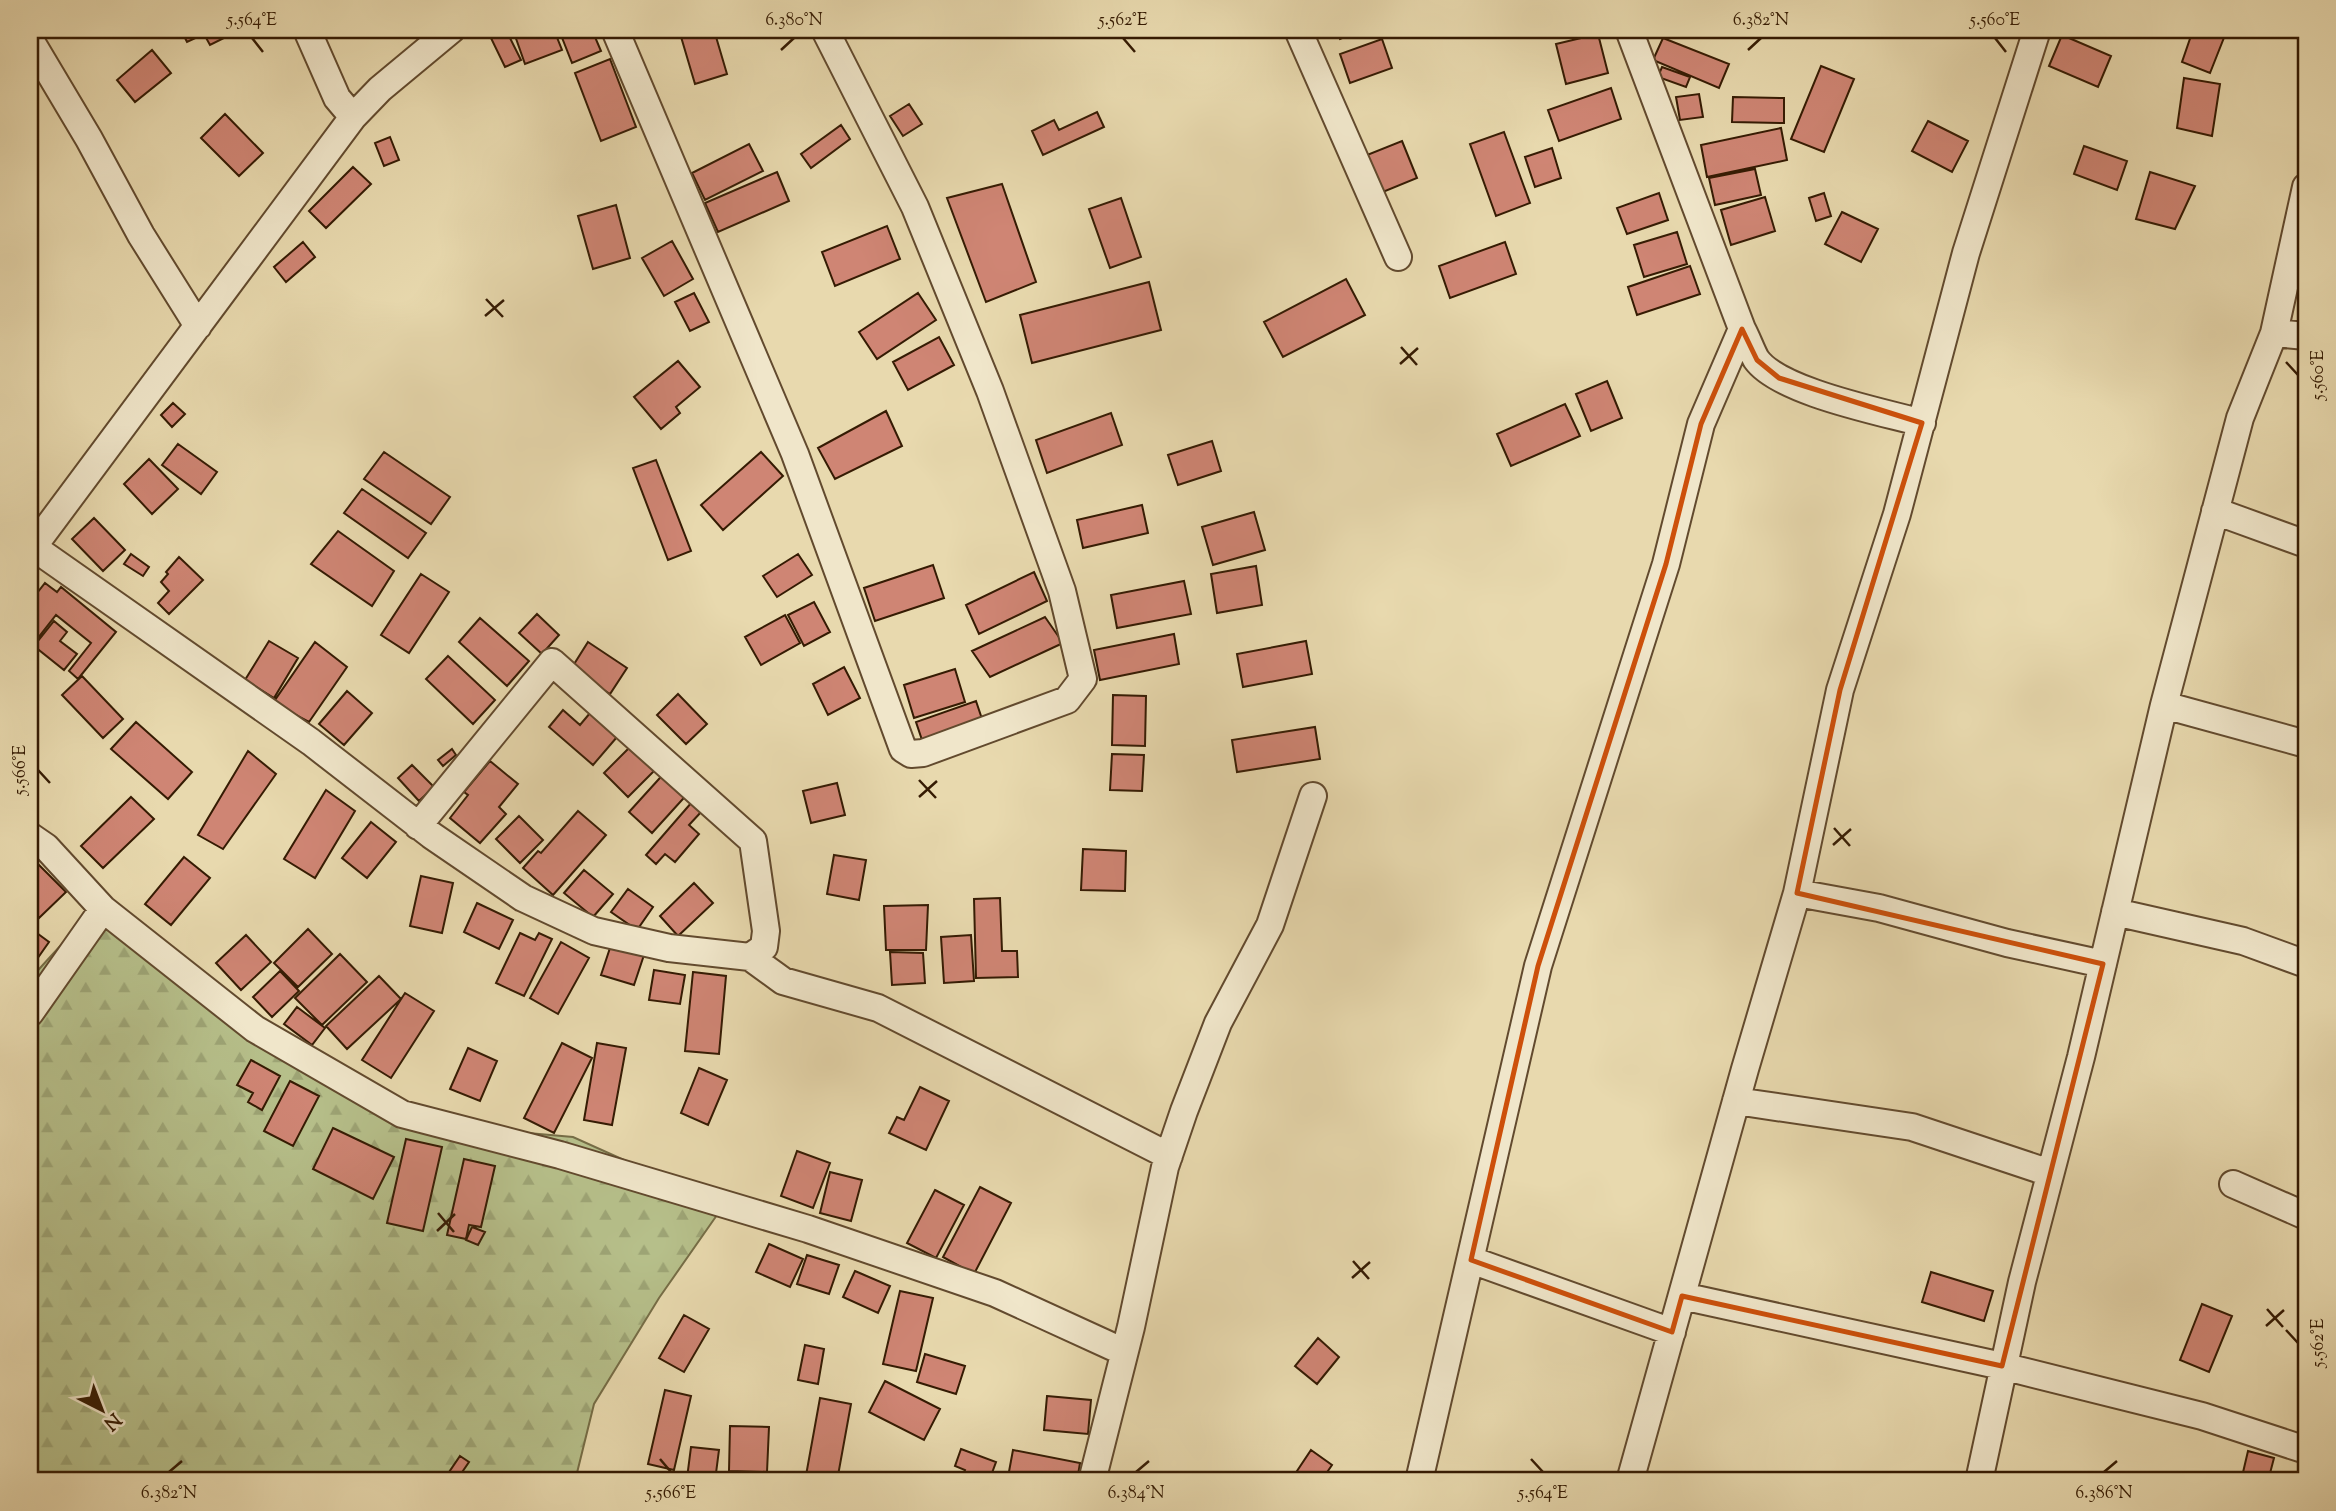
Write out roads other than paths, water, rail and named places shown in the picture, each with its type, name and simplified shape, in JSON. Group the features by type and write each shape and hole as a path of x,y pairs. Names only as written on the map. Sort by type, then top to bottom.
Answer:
{"street":[{"path":"307,30 337,98 353,117"},
{"path":"450,30 380,89 353,117 31,549 311,742 418,826 523,898 594,931 669,948 750,957 783,981 878,1009 1169,1156"},
{"path":"615,30 795,454 903,749 911,754 923,753 1067,700 1083,679 1062,591 990,391 915,207 825,30"},
{"path":"1297,30 1398,257"},
{"path":"1629,30 1742,329 1757,360 1779,378 1802,389 1922,423"},
{"path":"1630,1481 1797,892 1840,690 1897,514 1966,253 2037,30"},
{"path":"30,40 89,139 141,235 198,326"},
{"path":"1979,1481 2002,1366 2116,912 2164,705 2240,418 2274,333 2306,187"},
{"path":"1419,1481 1538,966 1666,564 1700,424 1742,329"},
{"path":"2274,333 2306,336"},
{"path":"2215,511 2306,544"},
{"path":"418,826 552,662 753,841 766,931 764,947 750,957"},
{"path":"2164,705 2306,744"},
{"path":"1092,1481 1169,1156 1218,1023 1270,925 1313,796"},
{"path":"30,836 46,847 103,909 255,1029 402,1114 560,1155 808,1230 995,1293 1124,1352"},
{"path":"1797,892 1879,908 2007,943 2103,964"},
{"path":"30,1013 103,909"},
{"path":"2116,912 2243,941 2306,964"},
{"path":"1736,1101 1912,1127 2050,1173"},
{"path":"2234,1184 2306,1216"},
{"path":"1471,1260 1672,1332"},
{"path":"1682,1296 2002,1366 2202,1416 2306,1450"}]}
